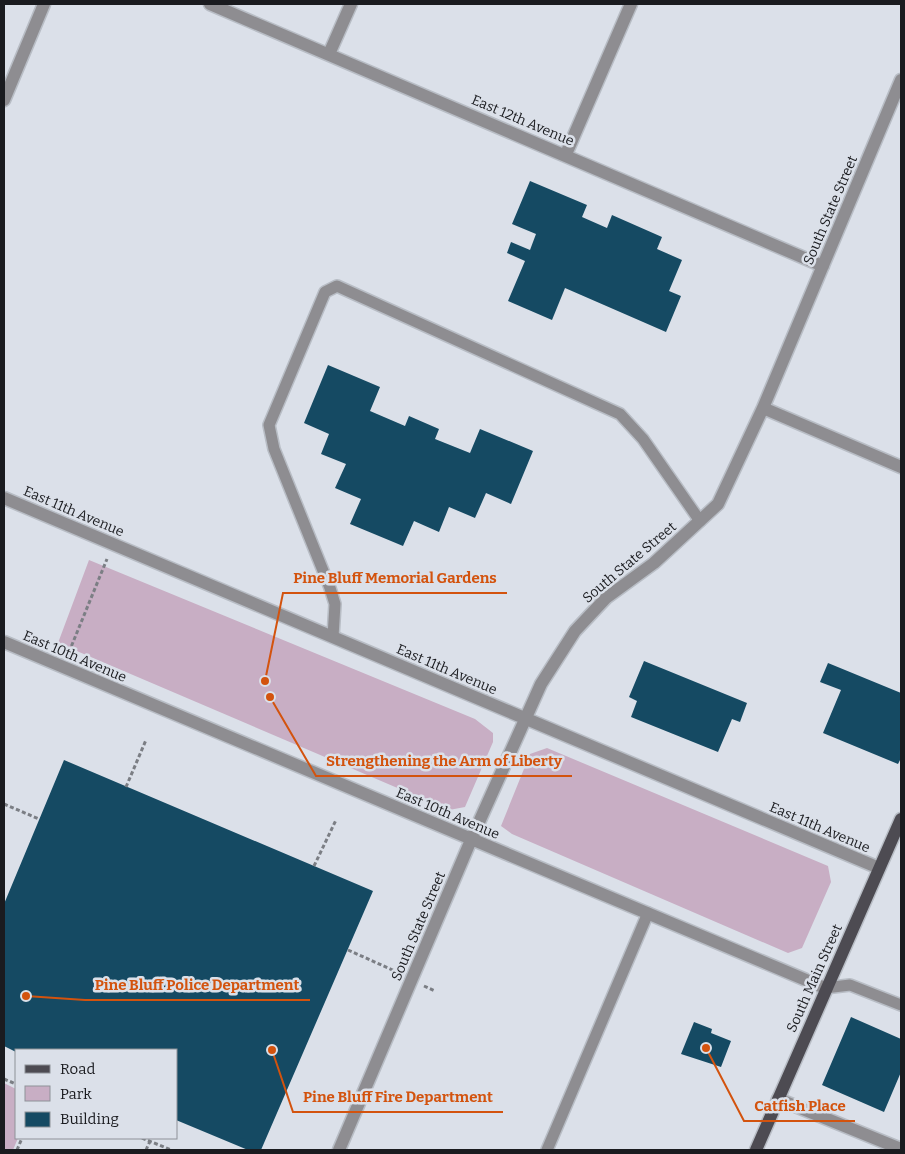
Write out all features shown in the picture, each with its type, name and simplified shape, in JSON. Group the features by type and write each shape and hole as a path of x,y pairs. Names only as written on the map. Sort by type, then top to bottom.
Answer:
{"main road":[{"name":"South Main Street","path":"756,1150 825,988 901,819"}],"street":[{"path":"4,100 44,4"},
{"name":"East 12th Avenue","path":"210,4 566,154 822,266"},
{"path":"329,54 351,4"},
{"path":"566,154 632,4"},
{"name":"South State Street","path":"340,1150 471,840 541,684 575,631 606,598 654,563 718,504 763,408 901,80"},
{"path":"763,408 901,467"},
{"name":"East 11th Avenue","path":"4,498 879,868"},
{"name":"East 10th Avenue","path":"4,642 825,988"},
{"path":"778,1099 901,1149"}],"lane":[{"path":"333,637 334,604 330,588 274,448 269,425 325,292 336,286 620,414 643,439 700,520"},
{"path":"547,1150 648,913"},
{"path":"825,988 850,985 901,1005"}],"path":[{"path":"69,652 107,558"},
{"path":"126,787 146,740"},
{"path":"4,804 39,819"},
{"path":"314,866 336,820"},
{"path":"348,950 398,972"},
{"path":"424,986 435,990"},
{"path":"145,1139 171,1150"},
{"path":"146,1150 150,1141"}],"green space":[{"path":"89,560 475,719 493,733 493,742 465,807 449,810 58,643"},
{"path":"547,748 828,866 831,882 802,948 788,953 512,834 501,826 530,754"},
{"path":"4,1083 15,1088 15,1139 18,1139 13,1150 4,1150"}],"building":[{"path":"530,181 587,205 582,217 607,228 612,215 662,237 657,249 682,260 669,291 681,296 666,332 565,288 552,320 508,301 525,261 507,253 511,242 530,250 536,234 512,224"},
{"path":"328,365 380,387 370,411 405,426 409,416 439,429 435,439 470,453 480,429 533,451 511,504 486,493 475,518 449,507 439,532 414,521 403,546 350,524 361,499 335,488 346,464 321,454 329,434 304,423"},
{"path":"644,661 747,703 740,722 732,719 718,752 631,717 637,701 629,697"},
{"path":"828,663 901,693 901,758 898,764 823,733 841,690 820,682"},
{"path":"64,760 373,891 261,1150 248,1150 178,1121 178,1049 15,1049 15,1052 4,1046 4,904"},
{"path":"851,1017 901,1039 901,1072 884,1112 822,1085"},
{"path":"694,1022 712,1029 711,1033 731,1041 721,1067 681,1054"}],"place":[{"name":"Pine Bluff Memorial Gardens","path":"265,681"},
{"name":"Strengthening the Arm of Liberty","path":"270,697"},
{"name":"Pine Bluff Police Department","path":"26,996"},
{"name":"Catfish Place","path":"706,1048"},
{"name":"Pine Bluff Fire Department","path":"272,1050"}]}
